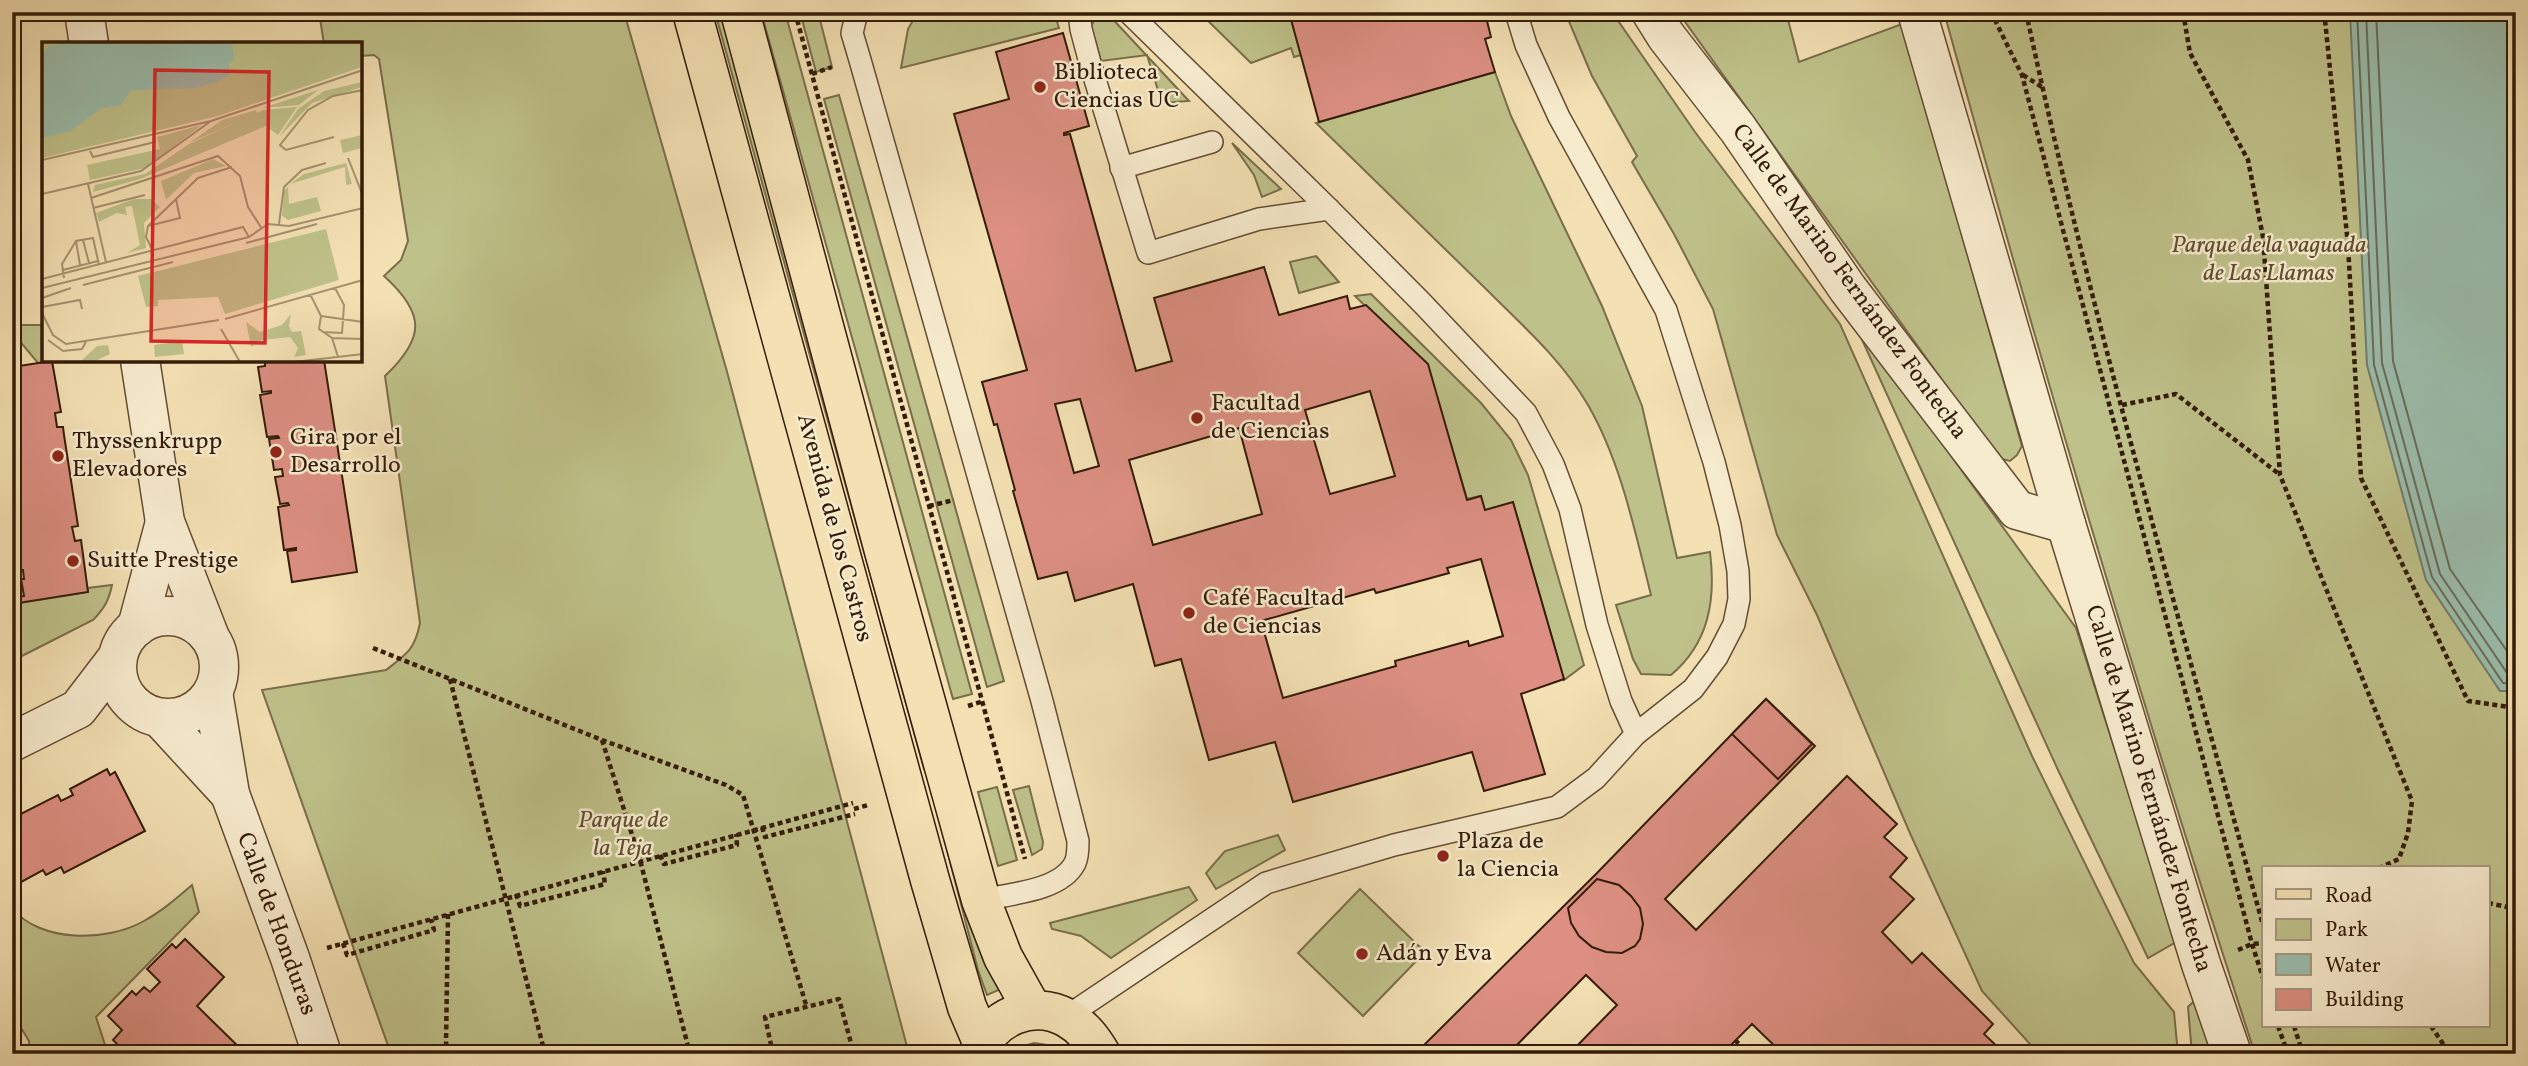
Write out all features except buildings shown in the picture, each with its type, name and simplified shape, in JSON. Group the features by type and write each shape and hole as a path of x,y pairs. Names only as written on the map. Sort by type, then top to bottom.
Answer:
{"main road":[{"name":"Avenida de los Castros","path":"692,12 930,880 980,1048"},
{"name":"Avenida de los Castros","path":"740,12 880,537 981,900 1003,957 1049,1013 1089,1035 1101,1054"},
{"path":"980,1048 999,1023 1014,1015 1049,1013"}],"street":[{"path":"84,12 89,42"},
{"name":"Calle de Marino Fernández Fontecha","path":"1651,12 1666,36 1738,129 1848,289 2017,510 2066,524"},
{"name":"Calle de Marino Fernández Fontecha","path":"1917,12 2066,524 2201,964 2232,1054"},
{"path":"78,709 184,718 200,707 213,692 219,673 218,653 165,522 140,362"},
{"path":"152,716 120,687 127,642 165,522"},
{"path":"12,742 78,709 127,642 159,617 174,616 193,622 209,635"},
{"name":"Calle de Honduras","path":"213,692 230,794 322,1054"},
{"name":"Calle de Honduras","path":"152,716 230,794"}],"lane":[{"path":"857,12 852,33 859,60 1042,701 1078,841 1076,861 1067,875 1054,884 981,900"},
{"path":"1079,12 1090,63 1148,253 1259,219 1329,209"},
{"path":"1128,12 1329,209 1526,414 1553,464 1570,509 1597,625 1621,701 1636,734"},
{"path":"1049,1013 1266,883 1394,845 1557,807 1596,778 1636,734 1693,689 1717,657 1734,624 1739,599 1736,559 1714,462 1666,310 1559,117 1526,45 1516,12"},
{"path":"1121,168 1212,142"}],"path":[{"path":"795,12 1027,866"},
{"path":"1991,12 2022,75 2248,931 2262,975"},
{"path":"2026,12 2042,88 2122,405 2262,922"},
{"path":"2183,12 2190,53 2248,160 2263,237 2280,475 2412,801 2408,833 2399,859 2383,866"},
{"path":"2324,12 2348,245 2361,478 2468,701 2516,708"},
{"path":"2022,75 2042,88"},
{"path":"2122,405 2176,394 2280,475"},
{"path":"373,648 602,740 726,785 743,795 807,1007"},
{"path":"450,679 545,1054"},
{"path":"602,740 640,860 690,1054"},
{"path":"358,938 852,803"},
{"path":"762,827 765,837 855,814"},
{"path":"660,855 664,864 737,845 736,834"},
{"path":"516,894 520,906 605,884 603,871"},
{"path":"2490,903 2507,907 2516,903"},
{"path":"448,914 446,1043 449,1054"},
{"path":"343,943 347,955 433,930 431,919"},
{"path":"773,1054 765,1017 839,999 854,1054"},
{"path":"2279,1028 2288,1054"},
{"path":"2295,1028 2303,1054"},
{"path":"2432,1028 2450,1054"},
{"path":"1735,1040 1749,1054"},
{"path":"600,1054 619,1049 620,1054"}],"green space":[{"name":"Parque de la Teja","path":"319,12 624,12 726,368 909,1054 391,1054 262,690 386,670 409,650 416,639 420,623 385,376 408,350 415,326 407,302 384,276 401,260 408,241 379,59 374,55 362,56 362,42 324,42"},
{"path":"715,12 724,12 932,766 924,769"},
{"path":"761,12 785,12 972,694 953,699"},
{"path":"800,12 818,12 832,67 816,72"},
{"path":"918,12 1054,12 1059,28 901,68 908,29"},
{"path":"1199,12 1289,12 1301,55 1294,57 1291,48 1251,63"},
{"path":"1565,12 1612,12 1695,132 1840,324 2032,756 2134,963 2174,1012 2178,1054 2022,1054 2030,1044 1982,991 1909,831 1817,615 1777,535 1713,309 1632,162 1637,156 1592,76"},
{"path":"1678,12 1786,12 1799,62 1902,24 2022,446 2010,461 1998,458"},
{"name":"Parque de la vaguada de Las Llamas","path":"1944,12 2516,12 2516,1054 2255,1054 2213,925 2055,405"},
{"path":"1107,13 1146,55 1101,61 1091,26 1097,16"},
{"path":"1147,56 1189,101 1162,103"},
{"path":"1495,72 1511,116 1602,306 1642,406 1677,558 1710,552 1712,587 1707,620 1694,649 1671,675 1641,674 1633,659 1616,605 1651,595 1633,522 1610,450 1578,389 1528,330 1316,123"},
{"path":"839,95 1004,681 987,687 824,99"},
{"path":"1232,143 1281,189 1262,197 1254,175"},
{"path":"1316,256 1339,282 1299,293 1290,262"},
{"path":"1371,294 1481,403 1511,440 1528,475 1584,665 1564,680 1513,503 1485,511 1480,496 1467,499 1428,367 1355,296"},
{"path":"1854,322 2076,628 2176,942 2148,958 2058,770"},
{"path":"12,325 42,325 42,362 46,362 38,363 12,332"},
{"path":"112,585 106,604 93,620 12,661 12,604 88,592 88,588"},
{"path":"1029,786 1043,842 1042,849 1032,855 1013,790"},
{"path":"997,787 1017,860 998,866 978,792"},
{"path":"938,815 1001,989 987,995 978,970"},
{"path":"1278,835 1285,850 1216,889 1206,873 1225,851"},
{"path":"192,885 199,912 96,1017 108,1054 30,1054 29,1041 12,1013 12,908 39,928 56,933 75,936 112,933 144,921"},
{"path":"1189,887 1197,900 1111,958 1081,936 1052,929 1050,923"},
{"path":"1360,889 1425,952 1363,1016 1298,953"},
{"path":"2196,999 2215,1054 2192,1054 2188,1007"},
{"path":"1034,1043 1047,1045 1058,1054 1014,1054 1021,1047"}],"water":[{"path":"2350,12 2516,12 2516,691 2500,691 2426,580 2367,365"}],"place":[{"name":"Biblioteca Ciencias UC","path":"1040,87"},
{"name":"Facultad de Ciencias","path":"1197,418"},
{"name":"Gira por el Desarrollo","path":"276,452"},
{"name":"Thyssenkrupp Elevadores","path":"58,456"},
{"name":"Suitte Prestige","path":"73,561"},
{"name":"Café Facultad de Ciencias","path":"1189,613"},
{"name":"Plaza de la Ciencia","path":"1443,856"},
{"name":"Adán y Eva","path":"1362,954"}]}
